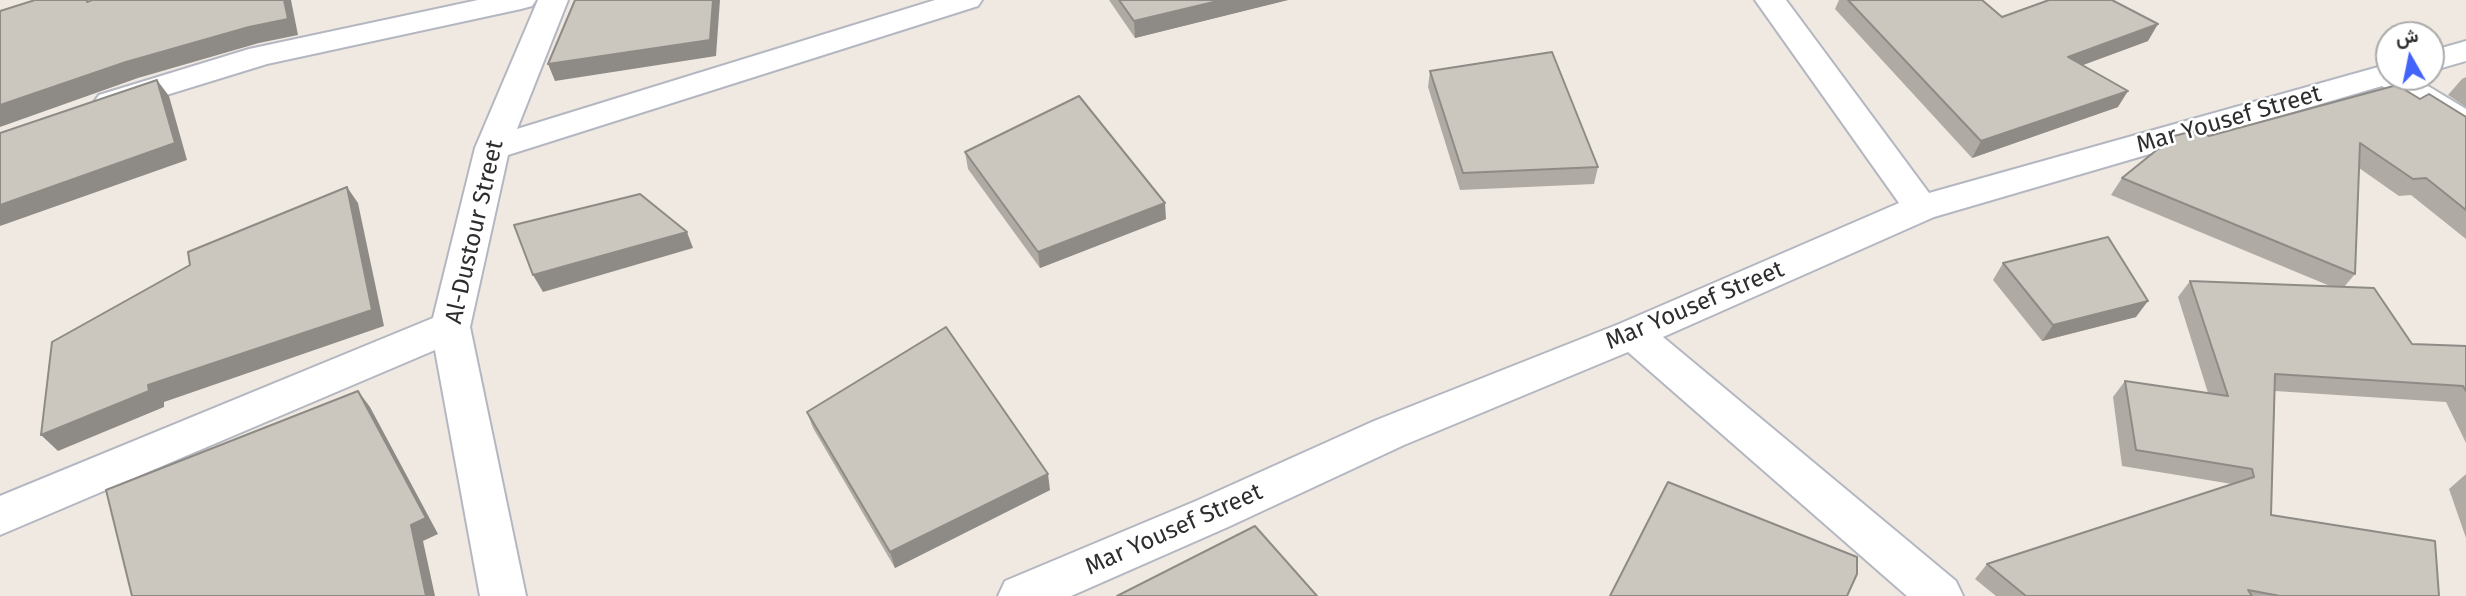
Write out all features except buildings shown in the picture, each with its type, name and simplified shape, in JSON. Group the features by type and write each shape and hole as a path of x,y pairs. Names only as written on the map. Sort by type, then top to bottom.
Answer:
{"street":[{"path":"88,110 260,56 521,0"},
{"name":"Al-Dustour Street","path":"503,596 450,327 492,148 552,0"},
{"path":"492,148 967,0"},
{"path":"1770,0 1921,208"},
{"path":"2445,57 2466,51"},
{"name":"Mar Yousef Street","path":"1021,596 1212,514 1389,433 1633,334 1921,208 2375,79"},
{"path":"2414,91 2466,124"},
{"path":"0,516 450,327"},
{"path":"1633,334 1940,596"}]}
